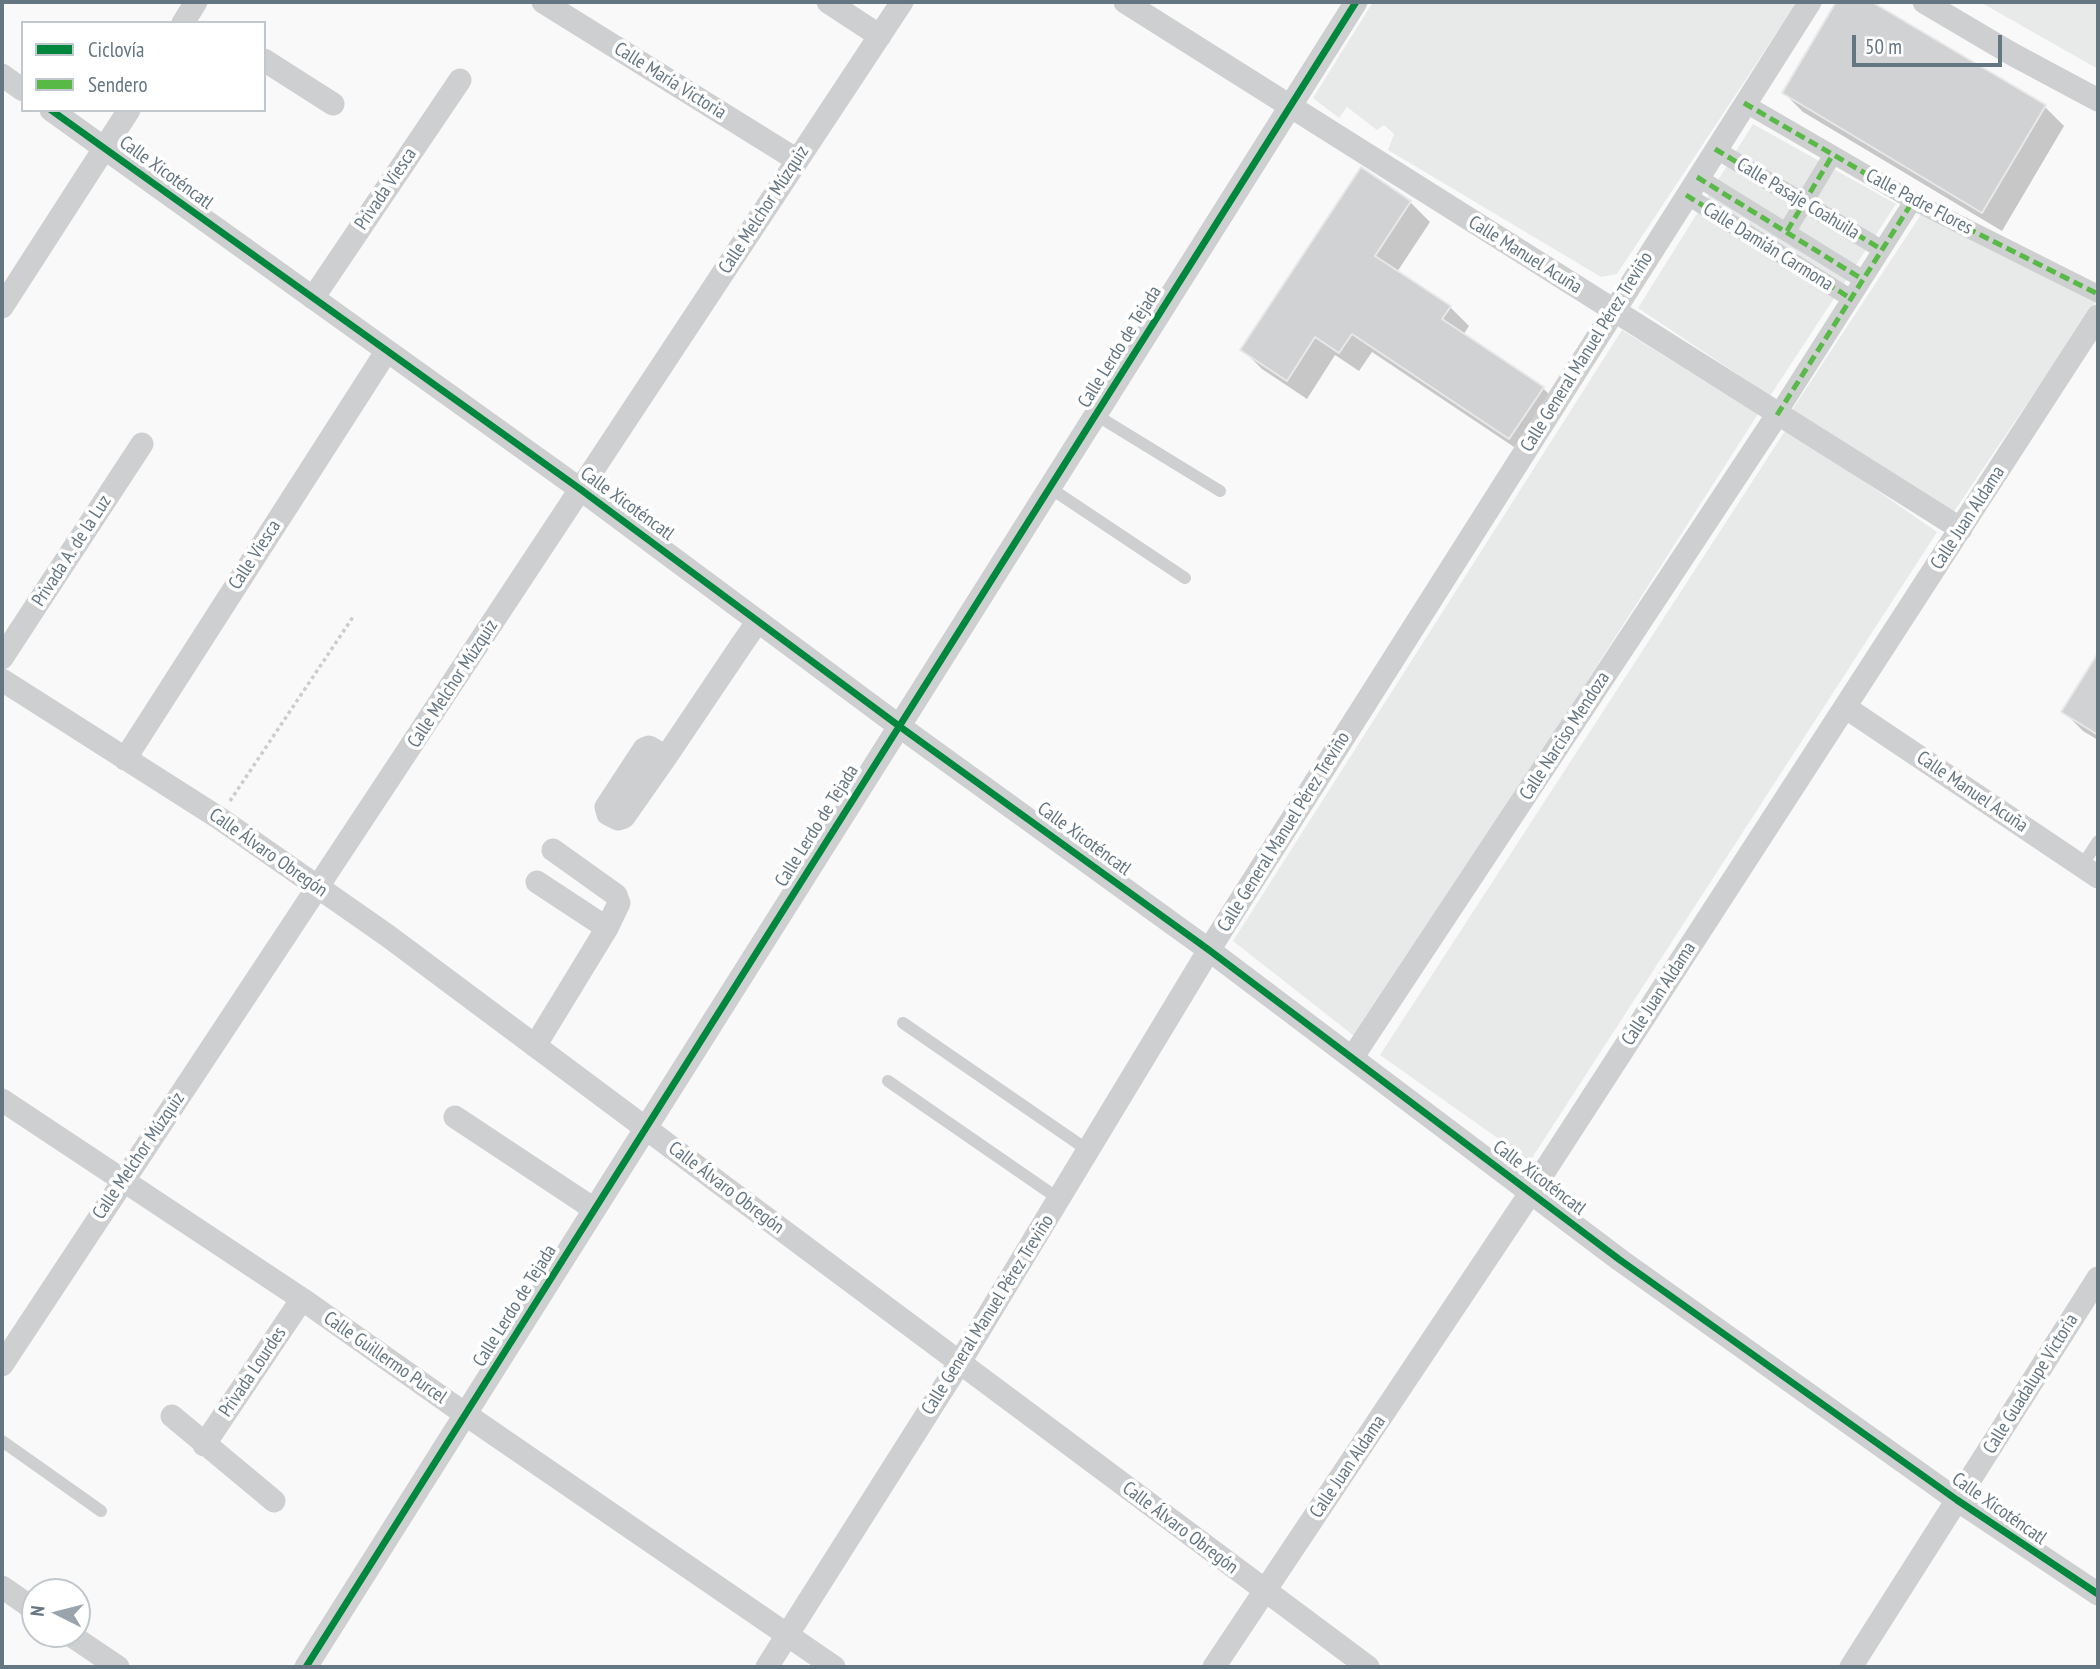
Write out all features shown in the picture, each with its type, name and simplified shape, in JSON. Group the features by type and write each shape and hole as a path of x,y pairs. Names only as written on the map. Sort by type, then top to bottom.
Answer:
{"street":[{"name":"Calle María Victoria","path":"543,2 797,160"},
{"path":"828,2 880,36"},
{"name":"Calle Melchor Múzquiz","path":"2,1364 902,2"},
{"name":"Calle Manuel Acuña","path":"1125,2 1961,529"},
{"name":"Calle Lerdo de Tejada","path":"306,1667 1356,2"},
{"name":"Calle General Manuel Pérez Treviño","path":"767,1667 960,1362 1209,950 1810,2"},
{"path":"1924,2 2011,54 2098,100"},
{"path":"266,61 333,104"},
{"path":"2,75 21,89"},
{"name":"Privada Viesca","path":"313,298 460,80"},
{"name":"Calle Padre Flores","path":"1744,103 1913,201 2098,294"},
{"name":"Calle Xicoténcatl","path":"54,112 580,489 899,726 1209,950 1620,1259 1957,1500 2098,1594"},
{"path":"2,307 128,112"},
{"name":"Calle Pasaje Coahuila","path":"1715,149 1881,249"},
{"path":"1787,231 1832,156"},
{"path":"1691,186 1787,231 1862,279"},
{"name":"Calle Damián Carmona","path":"1691,186 1850,299"},
{"path":"1777,415 1913,201"},
{"name":"Calle Juan Aldama","path":"1214,1667 1531,1192 2098,316"},
{"name":"Calle Viesca","path":"125,758 386,352"},
{"name":"Calle Narciso Mendoza","path":"1352,1058 1777,415"},
{"name":"Privada A. de la Luz","path":"2,658 142,444"},
{"path":"666,757 758,621"},
{"name":"Calle Álvaro Obregón","path":"2,680 219,818 319,888 646,1128 1368,1667"},
{"name":"Calle Manuel Acuña","path":"1845,708 2090,872"},
{"path":"535,1046 619,907 616,895 553,850"},
{"path":"537,882 607,928"},
{"name":"Calle Guillermo Purcel","path":"2,1100 302,1299 834,1667"},
{"path":"455,1117 594,1209"},
{"name":"Calle Guadalupe Victoria","path":"1851,1667 2098,1278"},
{"name":"Privada Lourdes","path":"204,1445 302,1299"},
{"path":"172,1416 274,1501"},
{"path":"2,1587 21,1600"},
{"path":"90,1648 118,1667"}],"lane":[{"path":"1096,415 1220,491"},
{"path":"1050,488 1185,578"},
{"path":"2090,872 2098,841"},
{"path":"903,1023 1089,1151"},
{"path":"888,1081 1059,1199"},
{"path":"2,1441 101,1511"}],"path":[{"path":"219,818 353,617"}],"shaded area":[{"path":"1373,2 1797,2 1617,274 1601,277 1388,150 1394,134 1384,125 1377,130 1347,107 1339,118 1313,98"},
{"path":"1980,2 2098,2 2098,69"},
{"path":"1753,124 1896,204 1770,396 1638,308"},
{"path":"1922,213 2095,303 1953,513 1792,410"},
{"path":"1622,330 1758,414 1358,1039 1233,941"},
{"path":"1787,428 1937,532 1530,1161 1380,1055"}],"building":[{"path":"1836,2 1872,2 2046,105 1982,213 1782,93"},
{"path":"1361,167 1411,201 1375,256 1451,306 1442,319 1544,387 1509,439 1352,334 1339,353 1315,337 1287,381 1240,350"},
{"path":"2098,653 2098,735 2061,712"}],"marked path":[{"path":"1744,103 1913,201 2098,294"},
{"path":"1715,149 1881,249"},
{"path":"1787,231 1832,156"},
{"path":"1697,177 1862,279"},
{"path":"1686,195 1850,298"},
{"path":"1777,415 1913,201"}],"cycle path":[{"path":"306,1667 1356,2"},
{"path":"54,112 580,489 899,726 1209,950 1620,1260 1957,1500 2098,1594"}]}
